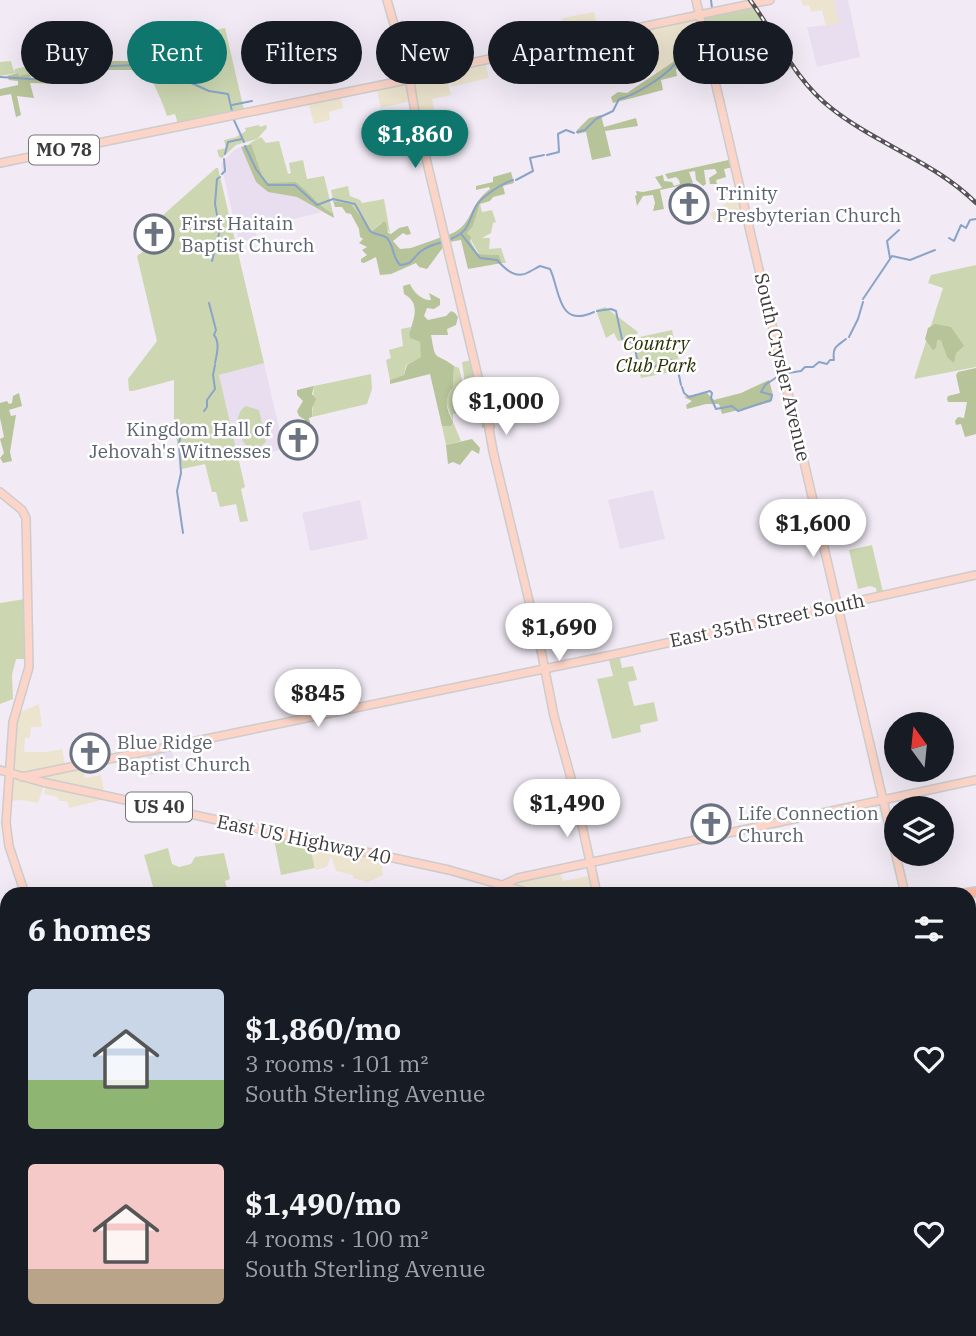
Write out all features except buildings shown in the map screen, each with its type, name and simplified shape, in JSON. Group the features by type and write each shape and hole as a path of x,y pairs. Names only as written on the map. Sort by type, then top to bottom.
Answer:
{"main road":[{"path":"387,0 393,21"},
{"name":"South Crysler Avenue","path":"697,0 903,887"},
{"name":"MO 78","path":"474,63 769,0"},
{"name":"MO 78","path":"0,163 379,84"},
{"path":"409,84 492,427 491,450 541,654 593,887"},
{"path":"0,492 22,510 26,518 29,672 15,712 9,773 7,838 23,887"},
{"name":"East 35th Street South","path":"22,777 976,575"},
{"name":"US 40","path":"0,769 22,777"},
{"name":"East US Highway 40","path":"22,777 519,887"},
{"path":"513,884 588,863 976,780"}],"shaded area":[{"path":"801,0 834,0 840,24 826,27 822,10 811,12 809,5 803,6"},
{"path":"834,0 848,0 860,57 817,67 807,27 839,24"},
{"path":"594,12 596,21 563,21 562,18"},
{"path":"673,23 673,63 659,73 659,26"},
{"path":"485,63 488,78 474,82 474,65"},
{"path":"407,84 411,101 381,108 376,87"},
{"path":"412,84 448,84 451,95 432,99 436,116 420,120"},
{"path":"340,96 343,108 329,112 330,120 314,124 308,102"},
{"path":"241,147 256,182 268,192 297,197 322,212 255,229 257,238 239,242 221,164 234,150"},
{"path":"738,195 747,220 734,223 715,222 710,214"},
{"path":"264,363 284,449 239,460 219,375"},
{"path":"653,490 665,539 620,549 608,500"},
{"path":"360,500 368,539 310,551 302,513"},
{"path":"39,704 42,727 31,727 30,738 25,738 24,752 62,749 65,765 27,774 12,769 16,714"},
{"path":"171,746 176,770 150,775 145,751"},
{"path":"82,765 85,778 101,775 104,792 32,776"},
{"path":"13,778 44,785 38,803 10,801"},
{"path":"46,786 106,799 69,808 67,801 59,801 58,797 44,794"},
{"path":"309,842 381,859 383,875 368,882 353,878 353,875 336,871 331,856 327,867 316,870"},
{"path":"560,871 563,881 589,876 591,887 524,887 513,883"}],"green space":[{"path":"753,6 762,21 704,21 703,16"},
{"path":"227,37 244,110 178,124 175,114 167,116 154,84 227,84"},
{"path":"11,61 14,72 21,68 21,76 17,73 0,76 0,62"},
{"path":"113,61 127,61 127,70 113,70"},
{"path":"673,62 673,77 661,80 663,90 613,103 611,97 618,92 627,93 640,84 659,84 659,71"},
{"path":"18,73 21,84 30,84 34,98 17,96 21,115 16,117 11,94 0,96 0,89 18,85 18,81 9,80 7,76"},
{"path":"601,115 604,127 636,118 638,126 605,131 611,156 592,160 586,132 577,134 577,130 589,118"},
{"path":"266,125 267,128 257,139 236,145 222,158 219,157 217,150 226,148 224,140 236,137 246,131 245,128"},
{"path":"261,137 266,143 279,141 288,174 291,173 289,163 303,160 307,179 324,176 333,213 322,208 301,186 267,183 250,143"},
{"path":"251,144 267,183 295,182 333,213 334,218 297,197 268,192 256,182 241,147"},
{"path":"733,159 734,167 724,169 726,177 716,180 717,184 710,184 709,178 717,173 715,169 704,170 706,184 703,186 696,180 695,171 689,172 693,183 660,190 664,209 653,211 653,195 643,196 637,206 636,191 662,188 655,177 663,175 664,181 672,182 674,186 680,184 679,180 676,177 668,179 665,174"},
{"path":"216,168 264,363 219,375 245,487 241,489 248,521 240,522 236,504 220,507 216,492 212,492 205,464 182,469 174,426 174,380 129,391 128,379 157,341 137,256 148,248 167,243 163,215"},
{"path":"511,172 514,183 503,186 505,194 480,204 473,226 467,233 478,254 499,255 502,263 468,269 461,240 449,242 448,235 467,221 477,202 490,189 476,190 476,186 493,182 493,177"},
{"path":"348,186 350,196 362,203 384,199 390,233 381,223 372,231 351,204 333,201 331,190"},
{"path":"333,201 351,204 372,231 383,222 386,222 388,233 391,234 408,226 411,234 403,233 393,241 400,249 442,237 444,246 427,269 416,263 391,274 380,275 376,257 361,262 367,255 362,250 367,247 359,243 363,239 359,229 351,214 346,213 342,207 335,207"},
{"path":"480,204 482,212 492,210 496,222 493,223 491,233 482,238 490,238 489,249 501,248 506,263 502,263 499,255 479,254 467,233 473,226"},
{"path":"976,265 976,367 914,379 943,288 928,283 931,275"},
{"path":"410,284 416,293 428,300 431,300 429,293 440,299 440,305 434,309 427,308 424,316 428,320 446,316 451,311 458,317 456,325 447,329 448,335 431,335 435,354 454,366 453,387 447,399 447,408 453,422 451,426 442,426 430,374 390,384 390,380 404,375 407,365 421,357 420,342 410,338 409,334 414,307 413,302 404,294 403,286"},
{"name":"Country Club Park","path":"605,307 638,332 635,338 672,330 681,370 641,378 631,339 618,341 614,333 606,338 596,310"},
{"path":"935,324 951,327 964,346 956,353 954,363 947,357 941,340 937,340 933,350 925,339 928,328"},
{"path":"411,327 410,338 420,342 422,357 406,365 404,375 390,380 386,360 391,358 389,350 403,346 401,329"},
{"path":"472,360 486,427 482,428 480,410 469,411 462,362"},
{"path":"454,366 459,368 466,412 453,414 453,422 446,402 447,394 453,386"},
{"path":"976,368 976,434 965,437 961,424 956,425 955,421 958,417 964,418 967,402 948,402 947,399 948,396 960,393 956,375 958,372"},
{"path":"371,374 372,389 367,404 312,417 314,386"},
{"path":"769,380 773,395 771,402 722,414 719,404 687,409 686,405 692,401 684,397 706,392 714,400 741,393"},
{"path":"314,386 312,394 316,399 312,417 309,418 312,432 303,434 305,420 297,411 303,401 297,395 297,390"},
{"path":"19,393 22,406 9,410 11,416 16,415 10,452 12,461 3,463 0,458 4,453 0,439 4,437 0,403 12,403 13,396"},
{"path":"246,406 259,410 266,442 257,449 248,448 239,432 239,415"},
{"path":"453,422 461,441 446,445 442,426"},
{"path":"472,439 480,448 479,454 472,450 460,465 453,462 448,464 446,445"},
{"path":"872,545 883,592 877,594 876,588 870,586 858,589 849,550"},
{"path":"25,599 29,659 16,659 12,675 13,699 0,704 0,603"},
{"path":"619,654 622,668 633,666 637,680 628,682 634,706 654,702 658,721 640,725 641,732 612,739 597,679 613,676 608,656"},
{"path":"273,834 309,842 315,868 281,875"},
{"path":"168,848 172,864 179,867 191,864 195,857 224,853 230,879 225,881 226,887 153,887 144,855"}],"waterway":[{"path":"711,0 712,8"},
{"path":"0,77 61,81 88,67 136,65 176,76 209,91 228,94 232,111"},
{"path":"577,132 585,130 596,119 613,111 619,99 640,90 673,66"},
{"path":"232,105 252,101"},
{"path":"233,118 244,142"},
{"path":"547,155 559,152 558,134 566,130 574,133"},
{"path":"225,154 228,142 242,139"},
{"path":"245,146 256,169 268,185 295,185 317,205 333,199 355,204 370,231 389,241 400,265 410,262 425,248 443,242"},
{"path":"516,180 533,171 530,158 544,155"},
{"path":"222,174 225,171 224,159"},
{"path":"212,261 220,230 215,204 217,179 220,177"},
{"path":"448,240 464,230 482,199 513,180"},
{"path":"949,238 954,241 961,225 966,228 970,220 976,219"},
{"path":"890,258 887,241 899,230"},
{"path":"462,235 480,258 497,260 515,274 524,274 540,266 550,269 566,311 582,316 594,312"},
{"path":"863,299 892,256 910,260 935,250"},
{"path":"849,337 863,302"},
{"path":"209,303 216,330 215,363"},
{"path":"597,311 616,311 622,339 636,344 637,358 643,365 654,366 667,359 676,361 681,385"},
{"path":"788,373 813,367 819,362 827,364 834,360 835,349 846,339"},
{"path":"204,411 207,400 215,389 215,365"},
{"path":"682,387 689,397 710,391 716,409 732,406 738,411 771,400 772,395 761,392 765,385 780,375"},
{"path":"181,432 181,473 177,491 183,533"}],"railway":[{"path":"750,0 796,71 818,97 848,121 942,176 976,203"}],"place":[{"name":"Trinity Presbyterian Church","path":"689,204"},
{"name":"First Haitain Baptist Church","path":"154,234"},
{"name":"Kingdom Hall of Jehovah's Witnesses","path":"298,440"},
{"name":"Blue Ridge Baptist Church","path":"90,753"},
{"name":"Life Connection Church","path":"711,824"}]}
